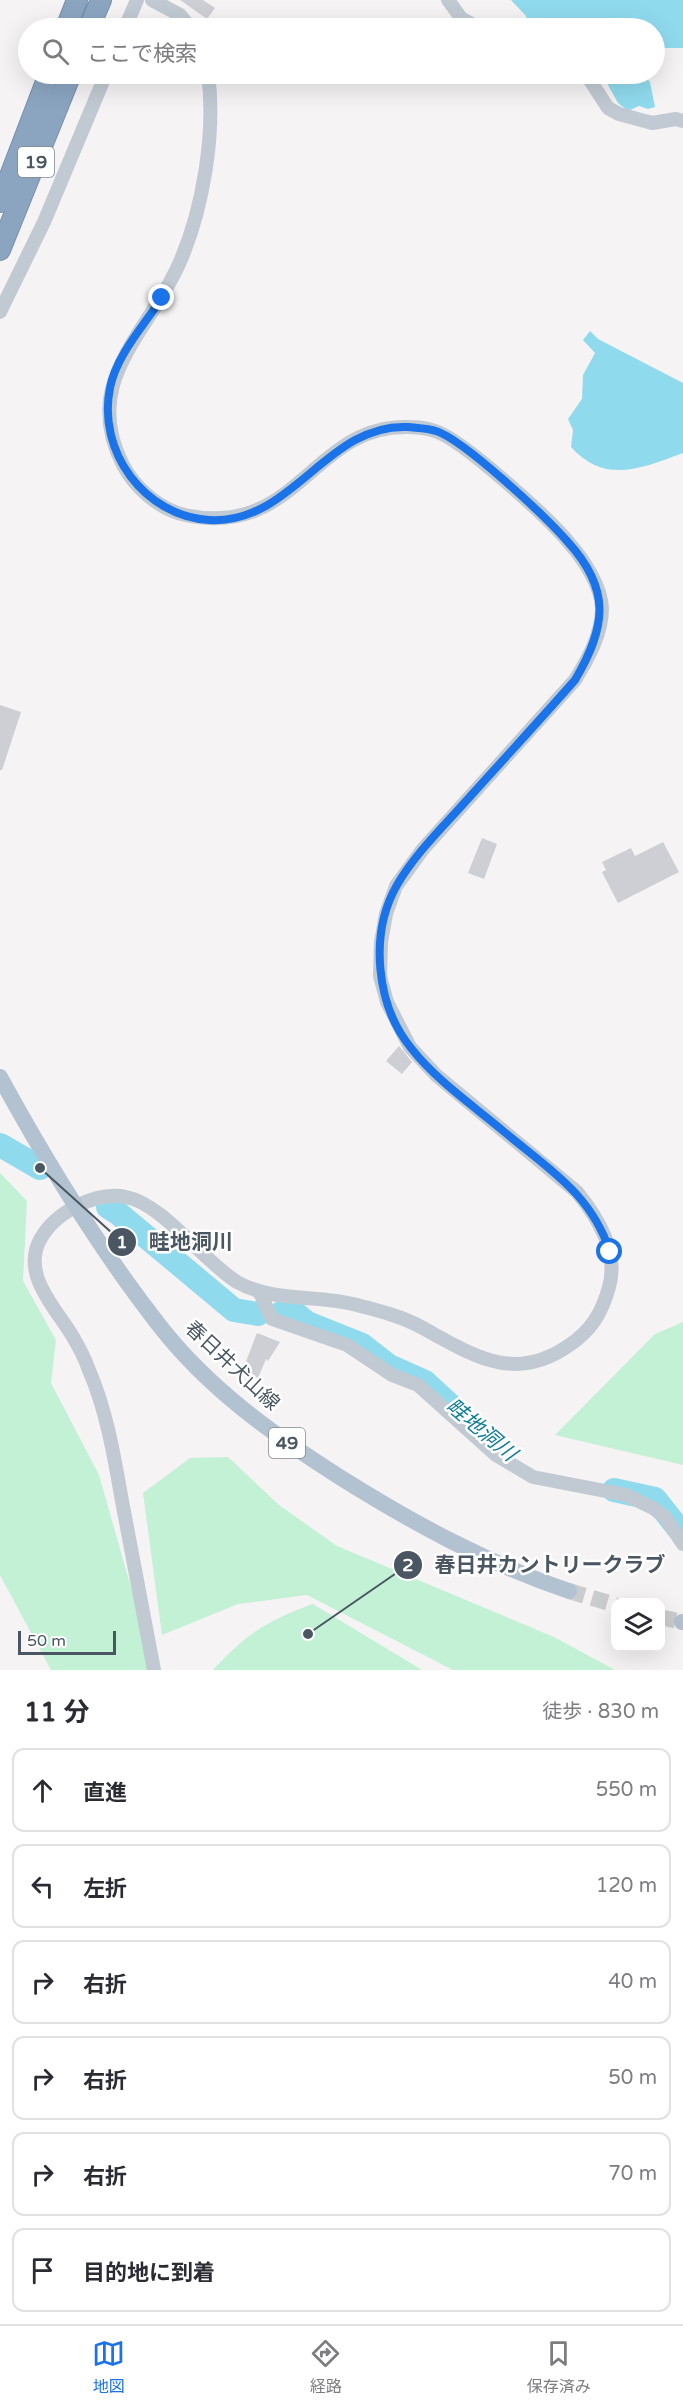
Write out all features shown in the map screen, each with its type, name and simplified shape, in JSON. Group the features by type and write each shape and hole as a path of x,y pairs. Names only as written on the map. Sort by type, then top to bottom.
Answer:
{"highway":[{"path":"70,18 77,0"},
{"path":"93,18 101,0"},
{"name":"19","path":"0,202 45,84"},
{"name":"19","path":"0,250 67,84"}],"main road":[{"name":"春日井犬山線","path":"0,1077 75,1207 160,1326 217,1386 276,1436 418,1524 483,1558 568,1591"}],"street":[{"path":"129,18 137,0"},
{"path":"152,0 183,18"},
{"path":"448,0 461,18"},
{"path":"0,312 44,222 102,84"},
{"path":"154,1670 105,1412 74,1338 46,1297 36,1275 35,1255 41,1239 53,1222 75,1207 99,1198 123,1196 144,1203 237,1282 259,1291 288,1297 347,1302 396,1316 456,1348 485,1360 510,1365 536,1362 561,1351 592,1326 603,1308 611,1281 610,1252 603,1229 592,1210 577,1192 436,1075 410,1047 387,1002 380,976 382,933 396,886 423,849 575,680 591,654 602,607 595,583 583,562 555,528 465,448 436,431 407,427 388,429 356,440 327,459 270,505 234,519 208,520 176,513 135,484 122,464 114,443 108,416 110,387 119,364 162,298 196,220 205,180 209,84"},
{"path":"592,84 608,108 619,114 652,123 676,118 683,121"},
{"path":"0,179 19,153"},
{"path":"259,1291 272,1319 347,1345 392,1375 418,1385 496,1455 533,1478 626,1495 665,1517 683,1544"}],"green space":[{"path":"0,1173 27,1201 23,1281 56,1340 51,1383 99,1475 136,1605 148,1670 51,1670 0,1575"},
{"path":"683,1322 683,1465 555,1435 655,1334"},
{"path":"228,1457 279,1505 337,1546 554,1637 615,1670 453,1670 307,1595 238,1604 162,1635 143,1493 190,1458"},
{"path":"313,1604 422,1670 213,1670 236,1647 270,1622"}],"water":[{"path":"511,0 683,0 683,48 665,48 665,18 527,18"},
{"path":"608,84 650,84 655,107 648,109 639,106 628,111 618,103"},
{"path":"590,331 598,339 683,383 683,453 639,468 611,470 584,459 571,447 573,430 568,419 582,399 583,375 595,353 583,340"}],"building":[{"path":"180,0 203,0 215,8 206,18"},
{"path":"0,705 21,712 2,770 0,770"},
{"path":"482,838 497,844 484,879 468,873"},
{"path":"663,842 679,872 618,903 602,872 606,870 602,862 631,848 635,856"},
{"path":"399,1046 412,1062 402,1074 386,1061"},
{"path":"257,1333 280,1342 268,1361 266,1359 258,1378 242,1372"}],"waterway":[{"name":"畦地洞川","path":"0,1145 40,1168"},
{"name":"畦地洞川","path":"108,1207 234,1310 258,1314"},
{"name":"畦地洞川","path":"281,1313 295,1313 307,1323 362,1345 389,1366 425,1382 462,1416"},
{"name":"畦地洞川","path":"614,1490 655,1499 678,1528"}],"tunnel":[{"path":"569,1591 611,1604"},
{"path":"665,1618 682,1622"}],"place":[{"name":"畦地洞川","path":"40,1168"},
{"name":"春日井カントリークラブ","path":"308,1634"}],"route":[{"path":"162,298 119,364 110,387 108,416 122,464 135,484 155,501 176,513 208,520 234,519 263,510 284,496 327,459 356,440 379,430 407,427 436,431 465,448 555,528 572,546 595,583 602,607 591,654 575,680 423,849 396,886 386,914 381,942 380,976 387,1002 410,1047 436,1075 577,1192 592,1210 603,1229 610,1252"}]}
